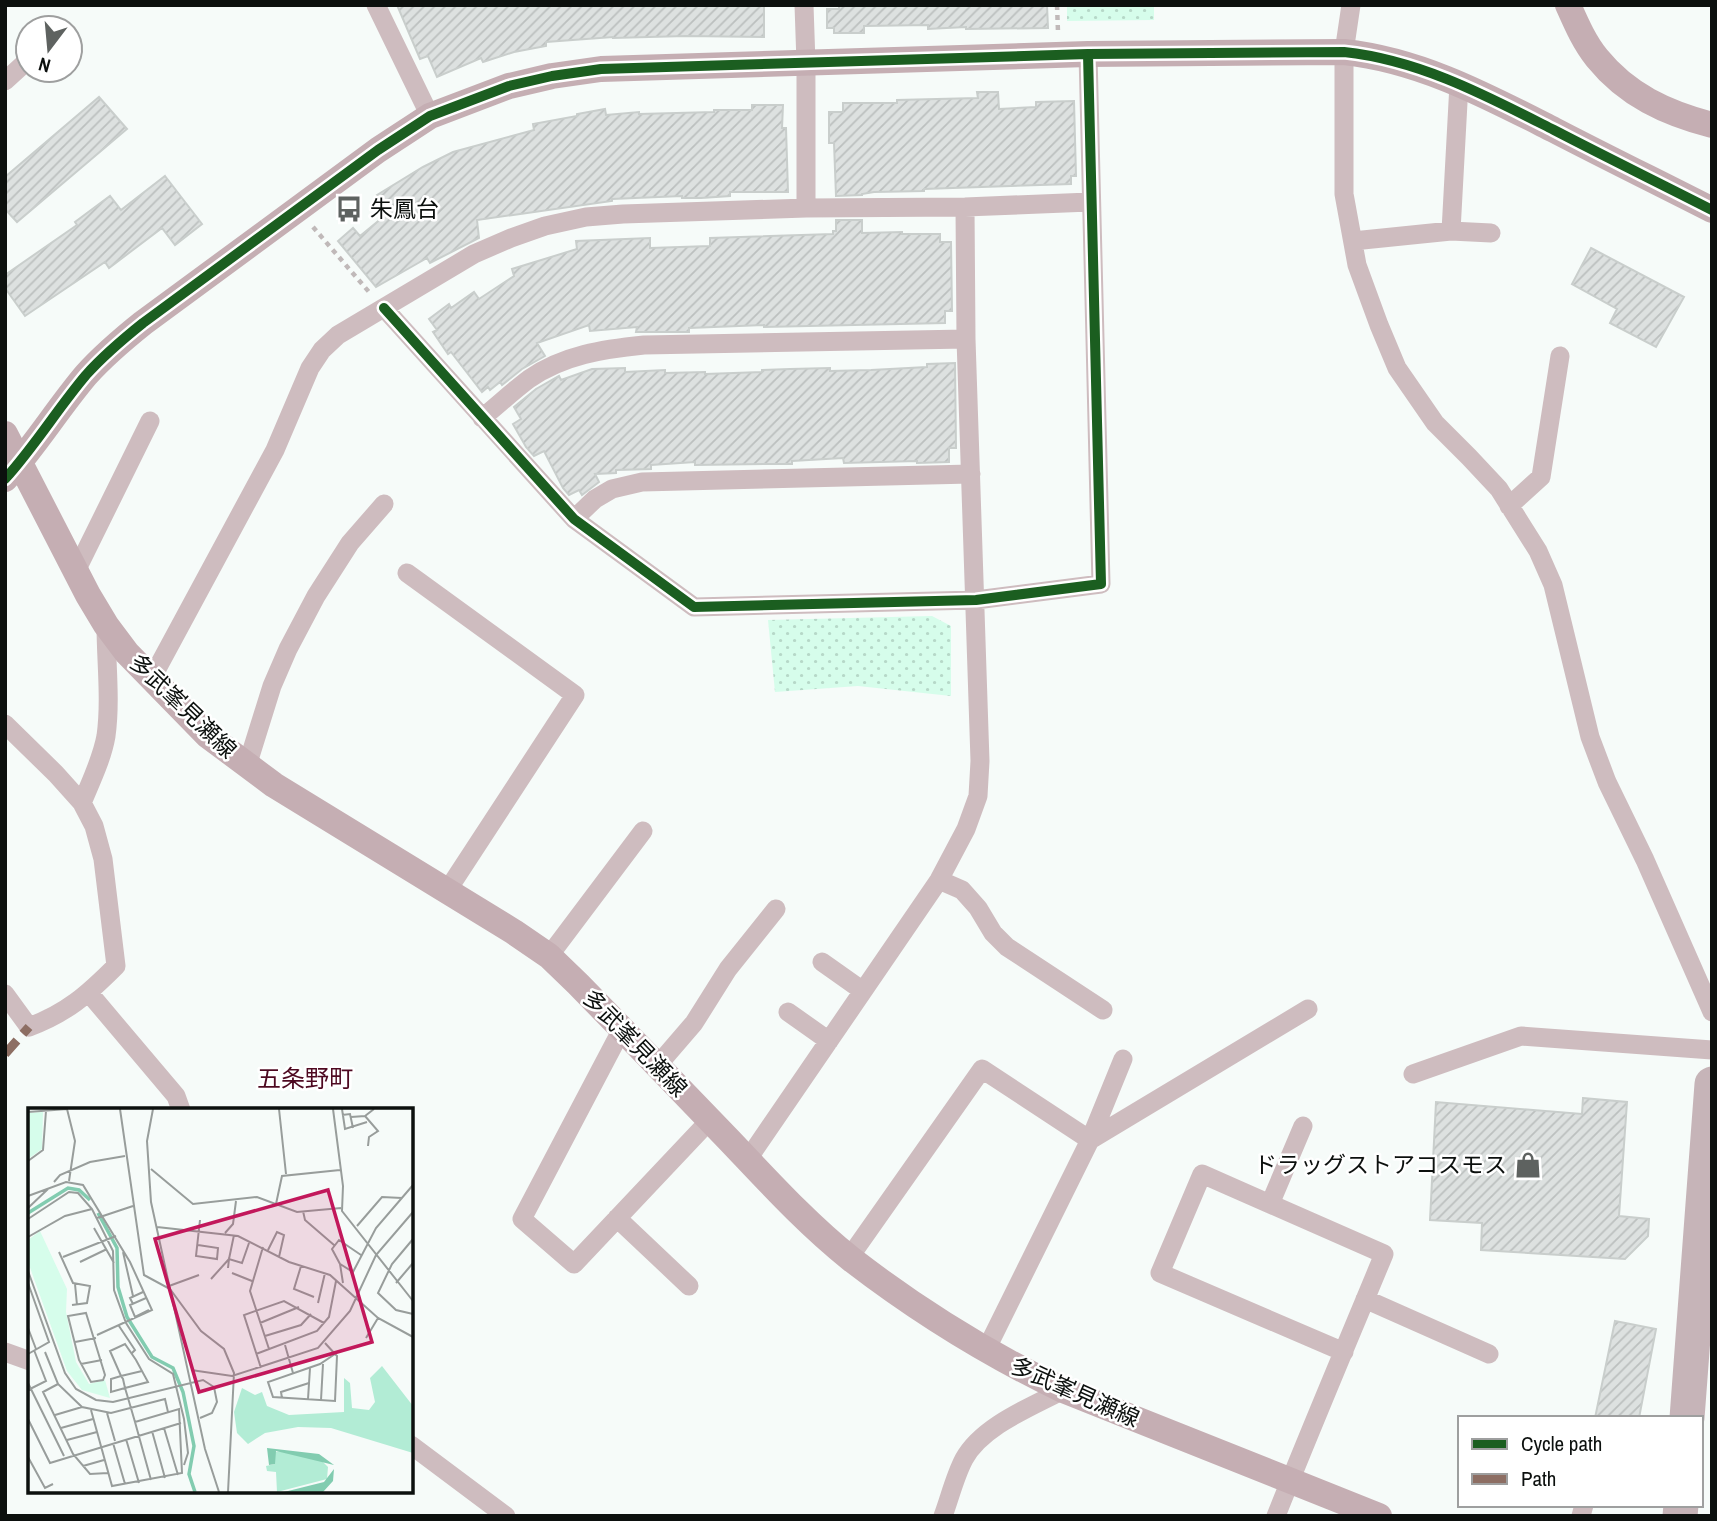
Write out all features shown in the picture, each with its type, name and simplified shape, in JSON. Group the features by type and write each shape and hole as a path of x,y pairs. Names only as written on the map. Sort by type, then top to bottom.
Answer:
{"highway":[{"path":"1687,1416 1712,1084"}],"main road":[{"path":"1568,5 1580,31 1597,57 1620,82 1650,103 1683,117 1712,125"},
{"path":"13,471 87,375 112,349 143,323 378,150 430,116 509,86 552,76 601,69 1088,54 1344,52 1373,55 1410,65 1459,84 1712,210"},
{"name":"多武峯見瀬線","path":"5,434 13,471 76,570 106,625 127,653 207,734 274,785 549,956 747,1160 849,1258 901,1296 1025,1372 1063,1390 1377,1515"}],"street":[{"path":"376,5 430,116"},
{"path":"804,5 806,208"},
{"path":"1351,5 1344,52 1344,194 1357,265 1397,368 1435,423 1491,481 1538,551 1553,585 1590,737 1607,782 1645,860 1712,1013"},
{"path":"384,308 574,519 694,607 976,600 1101,584 1088,54"},
{"path":"1451,231 1459,84"},
{"path":"152,678 275,450 310,368 322,350 338,335 474,254 545,226 586,217 806,208 965,207 1090,202"},
{"path":"747,1160 939,880 966,829 978,796 981,761 966,339 965,207"},
{"path":"1353,241 1451,231 1491,233"},
{"path":"482,418 531,378 569,358 607,349 644,345 966,339"},
{"path":"1509,506 1541,477 1560,356"},
{"path":"76,570 150,421"},
{"path":"574,519 595,499 612,489 642,482 971,474"},
{"path":"247,766 272,686 288,649 316,596 350,544 384,504"},
{"path":"407,573 575,695 447,891"},
{"path":"82,803 101,757 106,737 106,625"},
{"path":"5,724 82,803 94,826 103,859 116,966 89,993 50,1019 29,1027 5,994"},
{"path":"549,956 643,831"},
{"path":"939,880 962,890 978,908 993,933 1007,947 1103,1010"},
{"path":"657,1066 694,1023 728,968 776,909"},
{"path":"822,962 863,991"},
{"path":"89,993 176,1096 180,1108"},
{"path":"1090,1140 1308,1009"},
{"path":"788,1012 829,1041"},
{"path":"622,1029 522,1219 573,1264 710,1120"},
{"path":"1413,1074 1521,1036 1712,1051"},
{"path":"986,1350 1090,1140 1123,1059"},
{"path":"849,1258 982,1069 1090,1140"},
{"path":"1270,1204 1303,1126"},
{"path":"1276,1516 1344,1352 1365,1299 1384,1254 1202,1174 1160,1273 1344,1352"},
{"path":"617,1218 689,1286"},
{"path":"1365,1299 1489,1354"},
{"path":"5,1352 28,1360"},
{"path":"943,1516 965,1458 979,1439 1003,1422 1063,1390"},
{"path":"413,1446 506,1516"}],"path":[{"path":"298,209 384,308"}],"green space":[{"path":"1067,5 1154,5 1154,20 1067,21"},
{"path":"932,616 951,626 951,696 858,686 775,692 768,620"}],"building":[{"path":"397,5 764,5 764,37 613,37 546,42 546,46 483,62 481,58 437,77 428,56 420,59"},
{"path":"839,5 1047,5 1048,28 928,29 928,25 864,26 864,33 834,33 834,28 827,28 827,9 839,9"},
{"path":"977,92 998,92 999,109 1036,107 1036,102 1074,101 1076,176 1071,176 1071,184 924,189 836,196 834,143 829,143 829,112 843,112 843,103 978,98"},
{"path":"99,97 127,129 17,222 5,209 5,177"},
{"path":"752,105 783,105 782,128 786,128 788,192 730,192 730,196 701,198 682,196 612,199 477,220 479,238 430,263 427,258 376,287 338,241 353,228 360,236 388,213 377,195 423,167 453,152 534,130 533,124 605,109 606,115 752,110"},
{"path":"165,176 202,224 175,245 162,228 109,268 105,262 25,316 5,288 5,275 77,225 75,222 110,196 121,210"},
{"path":"836,220 862,220 862,233 940,234 940,242 951,242 952,311 945,311 945,323 764,325 689,328 689,332 636,332 637,327 590,331 589,325 537,343 545,356 502,385 500,382 490,390 488,387 482,392 451,352 448,354 433,332 437,330 429,319 449,304 451,308 474,292 479,299 514,276 512,269 577,249 576,241 650,238 650,248 710,246 710,238 833,234 833,231 836,231"},
{"path":"1591,248 1684,297 1656,347 1610,323 1617,309 1572,284"},
{"path":"955,363 956,448 949,448 949,462 844,463 843,458 792,461 792,464 695,465 695,462 651,465 651,469 616,470 616,473 595,474 599,482 582,495 579,490 569,495 544,451 534,456 513,424 521,419 514,407 536,389 559,376 561,380 592,369 625,368 625,372 665,370 665,373 705,374 830,368 830,371 871,370"},
{"name":"ドラッグストアコスモス","path":"1583,1098 1627,1102 1619,1216 1649,1219 1648,1236 1625,1259 1481,1250 1482,1223 1430,1220 1436,1102 1582,1114"},
{"path":"1615,1321 1656,1329 1639,1416 1595,1416"}],"marked path":[{"path":"5,1054 29,1027"}],"cycle path":[{"path":"5,479 86,375 143,323 378,150 430,116 509,86 552,76 601,69 1088,54 1344,52 1399,63 1452,81 1712,210"},
{"path":"384,308 574,519 694,607 976,600 1101,584 1088,54"}],"place":[{"name":"朱鳳台","path":"349,209"},
{"name":"ドラッグストアコスモス","path":"1528,1165"}],"district":[{"name":"五条野町","path":"305,1079"}]}
